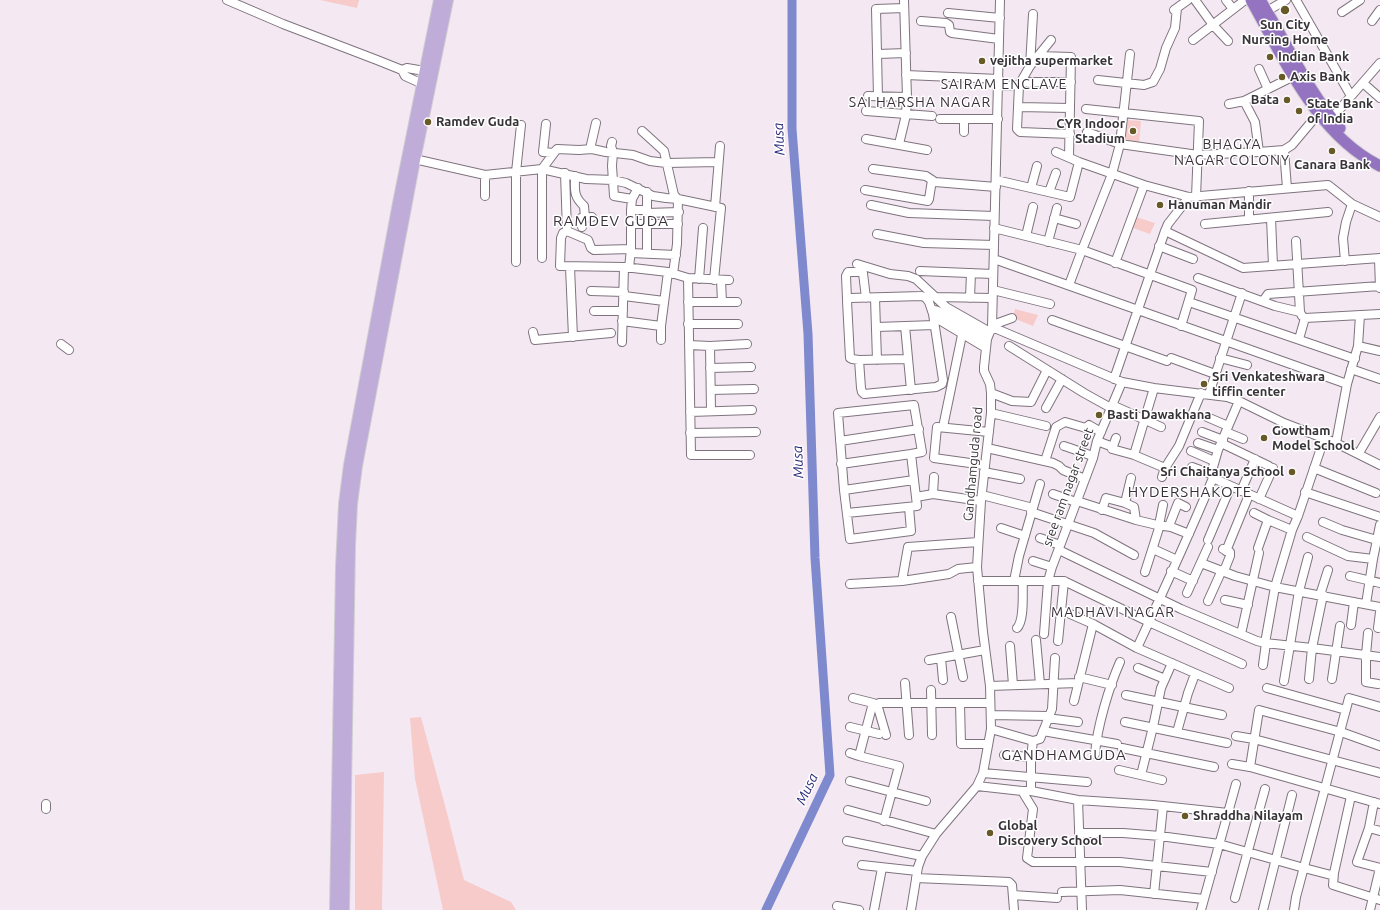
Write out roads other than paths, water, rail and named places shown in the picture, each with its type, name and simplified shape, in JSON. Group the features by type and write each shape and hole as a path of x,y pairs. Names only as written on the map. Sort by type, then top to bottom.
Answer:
{"highway":[{"path":"1251,0 1294,76 1318,114 1351,148 1380,166"},
{"path":"1260,0 1301,73 1332,118 1352,141 1380,159"}],"main road":[{"path":"429,72 439,0"},
{"path":"335,910 341,567 344,504 349,465 426,86 448,0"},
{"path":"344,910 348,609 352,504 357,466 411,159"}],"street":[{"path":"227,0 402,70 407,68 429,72"},
{"name":"Gandhamguda road","path":"911,910 922,856 936,834 977,786 983,773 990,730 990,686 977,567 984,469 991,413 990,384 984,371 986,348 991,332 998,119 1000,0"},
{"path":"1098,80 1144,85 1153,82 1160,69 1166,48 1175,28 1175,10 1188,0"},
{"path":"1195,0 1213,25 1228,41"},
{"path":"1226,0 1234,9"},
{"path":"1193,40 1245,0"},
{"path":"1267,11 1286,0"},
{"path":"1296,0 1351,96"},
{"path":"1342,12 1360,0"},
{"path":"878,97 876,9 904,4 907,97 906,115 899,144"},
{"path":"1372,21 1380,10"},
{"path":"948,13 1000,18"},
{"path":"1030,66 1033,14"},
{"path":"920,21 946,23 949,25 950,32 952,33 1000,39"},
{"path":"1051,40 1030,66 1020,84 1017,126 1018,132 1070,134"},
{"path":"878,54 906,53"},
{"path":"1070,285 1112,174 1120,144 1130,54"},
{"path":"1038,56 1071,57 1069,157"},
{"path":"1332,118 1380,63"},
{"path":"1259,69 1268,89"},
{"path":"402,70 405,76 426,86"},
{"path":"906,75 1020,84 1071,82"},
{"path":"1229,104 1244,102 1294,76"},
{"path":"1363,83 1380,98"},
{"path":"868,96 907,97"},
{"path":"1244,102 1255,122 1259,152"},
{"path":"1019,107 1070,108"},
{"path":"1086,109 1199,122 1198,154 1193,197"},
{"path":"866,111 936,118 998,119"},
{"path":"1087,132 1120,144 1198,154 1259,152 1284,150 1292,145 1318,114"},
{"path":"964,119 964,132"},
{"path":"590,149 596,123"},
{"path":"546,124 543,152 554,153"},
{"path":"516,262 516,172 521,125"},
{"path":"642,131 664,151 674,195 678,199 679,212 676,255 670,273 664,301 661,340"},
{"path":"866,139 927,150"},
{"path":"612,142 614,196 632,199"},
{"path":"715,207 720,146"},
{"path":"542,258 542,169 557,149 590,149 633,154 650,161 666,163 718,162"},
{"path":"1284,150 1287,188"},
{"path":"1056,152 1079,162 1144,185 1193,197 1328,185 1352,204 1380,217"},
{"path":"411,159 485,175 542,169 586,179 613,180 626,183 653,196 678,199 721,208 722,302"},
{"path":"873,169 926,176 935,182 996,183 1031,188 1070,197 1079,162"},
{"path":"1031,188 1037,166"},
{"path":"1050,192 1056,173"},
{"path":"565,174 567,231"},
{"path":"485,175 485,196"},
{"path":"575,176 576,195 578,201 584,206 589,217 581,218 582,227"},
{"path":"865,190 928,200 932,180"},
{"path":"1115,263 1144,185"},
{"path":"622,342 624,294 627,267 631,251 632,199 638,188"},
{"path":"1249,191 1249,220"},
{"path":"647,192 647,254"},
{"path":"566,195 576,195"},
{"name":"sree ram nagar street","path":"1044,634 1048,580 1067,524 1085,479 1097,441 1112,407 1125,346 1149,275 1168,224 1193,197"},
{"path":"1345,261 1343,238 1352,204"},
{"path":"871,205 909,212 994,216"},
{"path":"1026,236 1033,207"},
{"path":"1048,242 1057,208"},
{"path":"631,210 679,212"},
{"path":"1205,224 1328,212"},
{"path":"1054,218 1076,224"},
{"path":"1271,218 1273,266"},
{"path":"632,224 678,224"},
{"path":"698,279 703,228"},
{"path":"994,228 1082,250 1192,290 1181,326"},
{"path":"567,231 563,233 561,238 560,266 627,267 670,273 688,278 721,280"},
{"path":"567,231 588,240 590,248 594,250 631,251 647,254 676,255"},
{"path":"1165,231 1242,268 1379,259 1380,286 1298,290 1268,294 1263,301"},
{"path":"877,234 924,243 994,245"},
{"path":"1296,241 1298,290 1303,315 1299,339"},
{"path":"1159,246 1193,259"},
{"path":"994,259 1347,384"},
{"path":"857,264 890,274 908,276 916,279 946,307 991,332"},
{"path":"570,267 573,336"},
{"path":"920,271 993,274"},
{"path":"866,298 863,273 848,272 846,276 846,303 850,358 859,360 907,359"},
{"path":"970,298 971,273"},
{"path":"688,278 691,455 750,455"},
{"path":"1198,278 1303,315 1380,314"},
{"path":"591,291 624,294 664,301"},
{"path":"1162,477 1165,468 1179,446 1215,374 1242,293"},
{"path":"935,297 970,298 992,294 1050,304"},
{"path":"847,299 922,296 926,298 933,314 943,380 942,384 936,387 864,394 861,388 859,360"},
{"path":"875,298 877,360"},
{"path":"688,302 737,302"},
{"path":"1189,302 1234,316 1355,359"},
{"path":"933,314 935,310 938,310 991,332 1118,380 1154,388 1226,397 1238,401 1284,423 1359,453 1380,465"},
{"path":"594,311 623,311"},
{"path":"933,314 936,318 962,335 986,348"},
{"path":"1336,443 1347,384 1358,346 1360,315"},
{"path":"991,332 998,323 1012,318"},
{"path":"1052,320 1125,346 1215,374"},
{"path":"622,321 661,326"},
{"path":"688,324 738,324"},
{"path":"877,327 934,325"},
{"path":"905,326 911,390"},
{"path":"533,332 535,340 611,333"},
{"path":"943,427 962,335"},
{"path":"61,344 69,350"},
{"path":"689,345 710,346 747,344"},
{"path":"710,346 711,411"},
{"path":"1009,346 1062,379 1112,407 1161,427"},
{"path":"1358,346 1380,351"},
{"path":"1220,358 1247,365"},
{"path":"710,368 751,367"},
{"path":"991,393 1012,401 1031,402 1047,370"},
{"path":"1351,370 1380,379"},
{"path":"1046,408 1062,379"},
{"path":"1134,455 1154,388"},
{"path":"711,390 754,389"},
{"path":"1137,648 1189,534 1212,476 1214,461 1238,401"},
{"path":"841,464 922,452 914,405 838,413 841,464 850,539 911,531 908,507"},
{"path":"690,412 752,410"},
{"path":"991,413 1046,426"},
{"path":"1207,417 1244,439"},
{"path":"1359,453 1380,417"},
{"path":"1045,461 1056,427 1065,422 1086,428 1089,425 1101,432"},
{"path":"989,432 937,427 934,458 1020,479"},
{"path":"840,441 918,429"},
{"path":"690,433 756,432"},
{"path":"1202,432 1221,444 1271,467 1259,499"},
{"path":"1113,447 1116,438"},
{"path":"1263,664 1265,643 1275,587 1292,530 1324,439"},
{"path":"1097,441 1113,447 1112,449 1134,455 1165,468"},
{"path":"1198,442 1221,444"},
{"path":"1064,446 1093,456"},
{"path":"987,448 1053,463 1063,470 1085,479"},
{"path":"1191,451 1214,461"},
{"path":"847,513 917,506 911,454"},
{"path":"1241,491 1255,459"},
{"path":"1192,467 1249,495 1298,516"},
{"path":"1314,468 1376,493"},
{"path":"933,494 934,477"},
{"path":"1126,503 1131,478"},
{"path":"844,490 914,480"},
{"path":"1014,581 1040,484"},
{"path":"1187,593 1201,563 1231,486"},
{"path":"1306,492 1380,517"},
{"path":"916,497 933,494 982,498 1032,510 1094,533 1134,555"},
{"path":"1053,494 1136,520 1169,526 1189,534"},
{"path":"1208,601 1230,556 1230,552 1224,550 1249,495"},
{"path":"1102,510 1106,498 1126,503 1134,507 1136,520"},
{"path":"1169,526 1178,503 1186,507"},
{"path":"1145,572 1160,525 1163,505"},
{"path":"1254,513 1292,530"},
{"path":"1241,634 1253,581 1258,550 1268,520"},
{"path":"1323,522 1342,530 1379,541"},
{"path":"1366,604 1373,559 1379,541 1380,525"},
{"path":"1001,528 1025,536"},
{"path":"1307,537 1348,556 1373,559"},
{"path":"1040,538 1159,598 1265,643 1380,657"},
{"path":"902,581 908,548 978,542"},
{"path":"1153,549 1177,560"},
{"path":"1284,681 1299,591 1308,557"},
{"path":"1033,561 1052,567"},
{"path":"1201,563 1223,570 1235,576 1275,587 1380,607"},
{"path":"850,584 902,581 949,574 958,569 977,567"},
{"path":"1309,679 1312,648 1328,570"},
{"path":"1171,571 1192,581"},
{"path":"1350,576 1380,583"},
{"path":"978,580 1064,581 1149,622 1242,664"},
{"path":"1017,628 1022,614 1023,581"},
{"path":"1058,641 1064,581"},
{"path":"1225,600 1248,605"},
{"path":"1351,626 1354,602"},
{"path":"1061,610 1093,624 1137,648 1229,688"},
{"path":"1378,628 1380,612"},
{"path":"951,618 963,677"},
{"path":"1074,701 1093,624"},
{"path":"1332,679 1340,626"},
{"path":"1368,634 1366,682 1378,684"},
{"path":"1036,640 1040,684"},
{"path":"1010,646 1013,685"},
{"path":"929,660 985,650"},
{"path":"941,658 943,680"},
{"path":"990,730 1033,741 1040,739 1052,709 1055,658"},
{"path":"1095,754 1096,740 1120,662"},
{"path":"1141,775 1161,688 1172,663"},
{"path":"1138,668 1165,679"},
{"path":"1177,732 1195,674"},
{"path":"990,686 1054,684 1079,680 1112,685"},
{"path":"905,683 909,735"},
{"path":"1267,688 1346,710"},
{"path":"931,690 932,735"},
{"path":"1126,695 1222,715"},
{"path":"853,698 872,703 859,756"},
{"path":"1294,910 1324,788 1341,732 1349,698 1380,707"},
{"path":"850,727 882,734 878,703 990,703"},
{"path":"960,703 961,744 988,744"},
{"path":"1250,767 1259,710 1341,732 1380,746"},
{"path":"991,715 1048,717 1078,722"},
{"path":"1125,722 1227,743"},
{"path":"1042,731 1096,740 1146,753 1214,766"},
{"path":"1236,736 1254,739 1380,773"},
{"path":"1031,791 1031,757 1033,741"},
{"path":"850,753 899,766 884,821"},
{"path":"1004,755 1031,757"},
{"path":"1232,764 1250,767 1377,803 1357,862 1380,868 1376,898 1370,910"},
{"path":"1119,770 1162,780"},
{"path":"983,773 1087,782"},
{"path":"850,781 926,801"},
{"path":"1201,910 1236,784"},
{"path":"977,786 1031,791 1078,800 1163,806 1228,813"},
{"path":"1236,898 1265,789"},
{"path":"1022,791 1033,809 1027,858 1033,862 1120,862 1212,872"},
{"path":"1263,910 1264,901 1292,795"},
{"path":"1351,796 1334,873 1333,885 1376,898"},
{"path":"1078,800 1082,910"},
{"path":"1154,894 1163,806"},
{"path":"848,810 936,834"},
{"path":"1369,828 1380,831"},
{"path":"1079,833 1124,833 1219,844 1328,875 1334,873"},
{"path":"847,841 922,856"},
{"path":"862,865 917,875 1009,882 1012,885 1014,910"},
{"path":"874,910 882,868"},
{"path":"1013,895 1059,895 1081,891 1120,890 1204,899"},
{"path":"837,906 858,910"}],"waterway":[{"name":"Musa","path":"766,910 830,775 815,558 808,334 792,129 792,0"}],"place":[{"name":"Sun City Nursing Home","path":"1285,10"},
{"name":"Indian Bank","path":"1270,57"},
{"name":"vejitha supermarket","path":"982,61"},
{"name":"Axis Bank","path":"1282,77"},
{"name":"Bata","path":"1287,100"},
{"name":"State Bank of India","path":"1299,111"},
{"name":"Ramdev Guda","path":"428,122"},
{"name":"CYR Indoor Stadium","path":"1133,131"},
{"name":"Canara Bank","path":"1332,151"},
{"name":"Hanuman Mandir","path":"1160,205"},
{"name":"Sri Venkateshwara tiffin center","path":"1204,384"},
{"name":"Basti Dawakhana","path":"1099,415"},
{"name":"Gowtham Model School","path":"1264,438"},
{"name":"Sri Chaitanya School","path":"1292,472"},
{"name":"Shraddha Nilayam","path":"1185,816"},
{"name":"Global Discovery School","path":"990,833"}],"district":[{"name":"SAIRAM ENCLAVE","path":"1004,84"},
{"name":"SAI HARSHA NAGAR","path":"920,102"},
{"name":"BHAGYA NAGAR COLONY","path":"1232,152"},
{"name":"RAMDEV GUDA","path":"611,221"},
{"name":"HYDERSHAKOTE","path":"1190,492"},
{"name":"MADHAVI NAGAR","path":"1113,612"},
{"name":"GANDHAMGUDA","path":"1064,755"}]}
